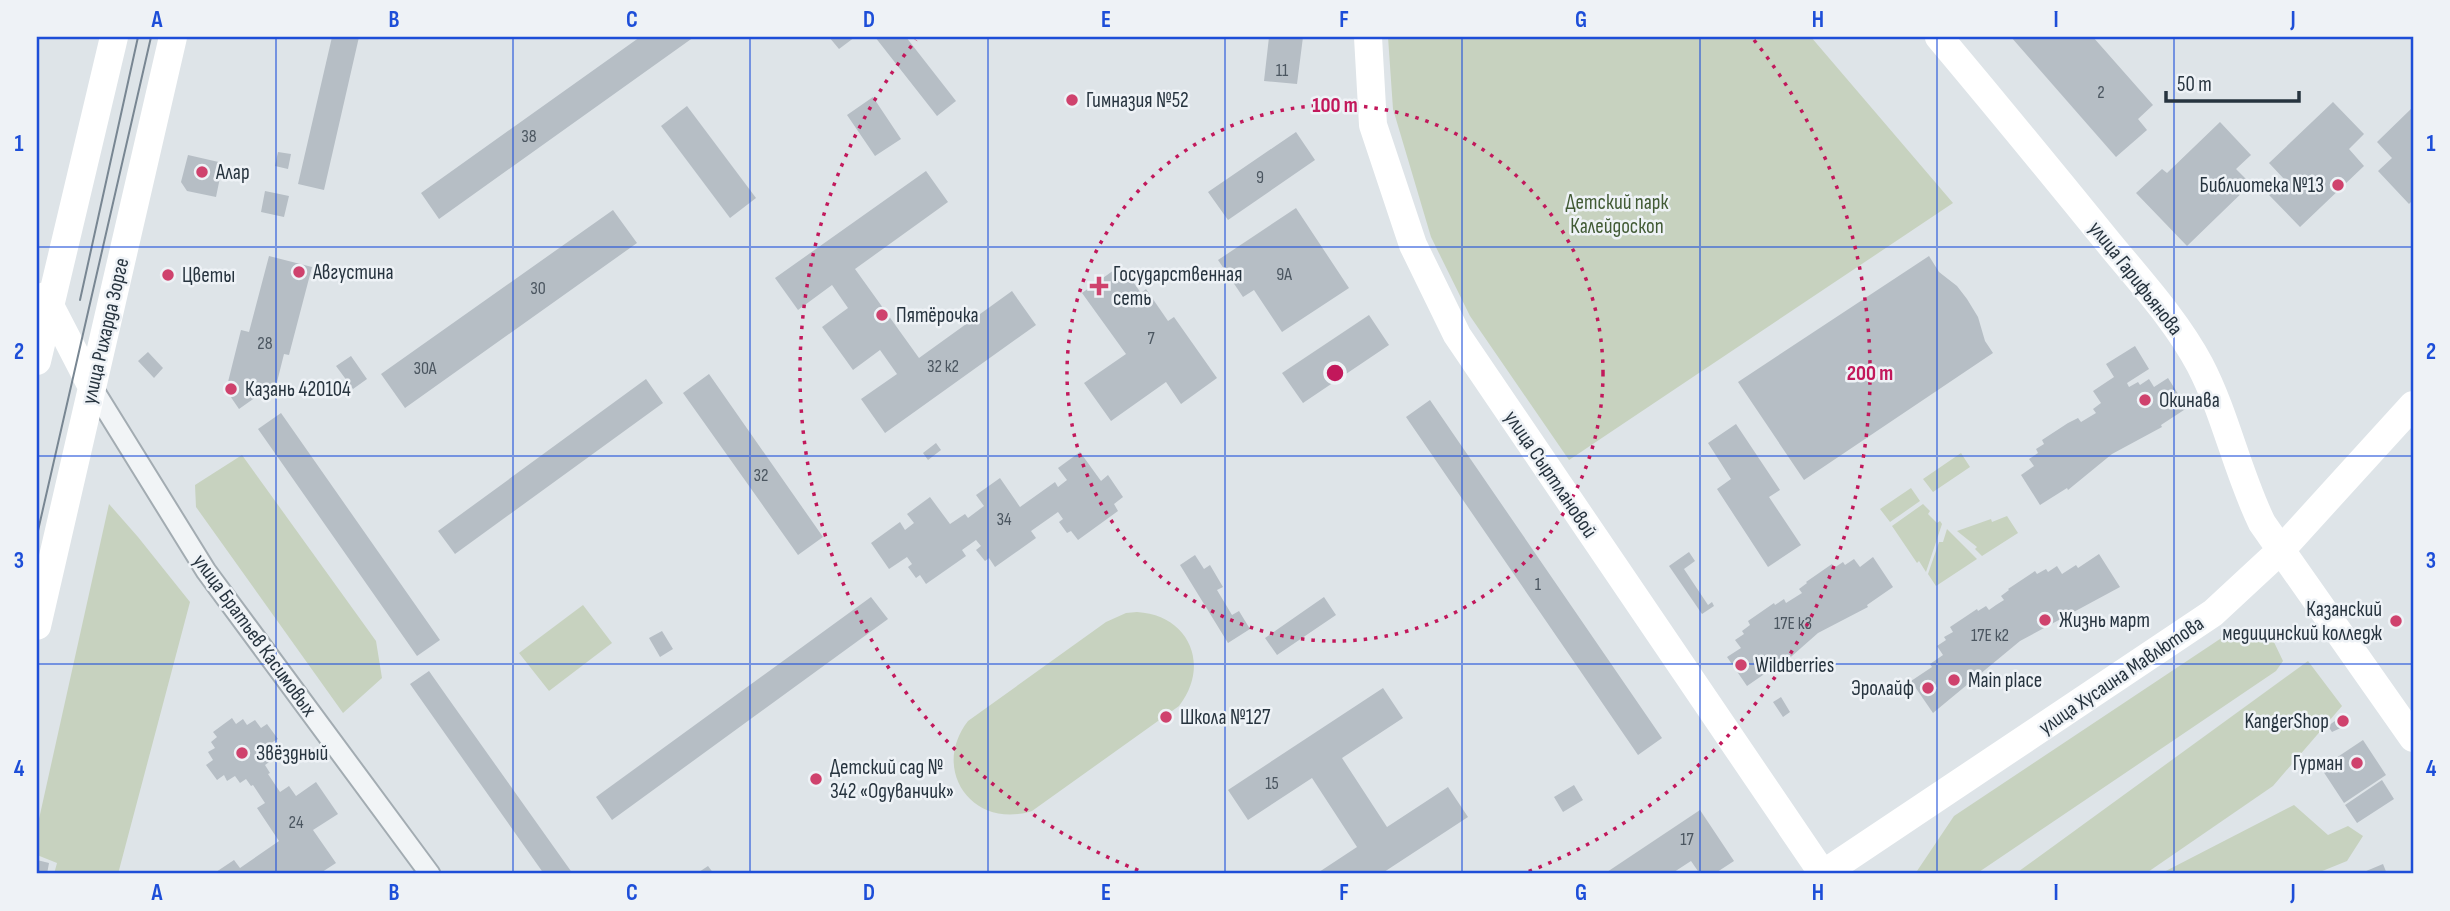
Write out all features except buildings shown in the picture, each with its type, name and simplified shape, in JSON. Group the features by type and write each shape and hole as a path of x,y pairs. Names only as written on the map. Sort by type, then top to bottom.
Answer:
{"street":[{"path":"37,360 114,37"},
{"name":"улица Рихарда Зорге","path":"37,626 173,37"},
{"name":"улица Сыртлановой","path":"1368,37 1373,125 1413,245 1457,335 1823,874"},
{"name":"улица Гарифьянова","path":"1940,37 2183,337 2200,366 2222,416 2250,498 2262,523 2413,738"},
{"path":"37,278 92,387"},
{"name":"улица Братьев Касимовых","path":"92,387 206,571 430,874"},
{"name":"улица Хусаина Мавлютова","path":"1823,874 2213,613 2281,551 2413,405"}],"green space":[{"name":"Детский парк Калейдоскоп","path":"1388,37 1811,37 1953,203 1569,460 1470,316 1431,237 1393,109"},
{"path":"1961,453 1970,467 1933,492 1923,479"},
{"path":"242,455 376,641 382,678 343,713 196,507 195,485"},
{"path":"1911,488 1920,501 1890,522 1880,509"},
{"path":"109,504 190,602 118,874 54,874 57,863 37,855 37,828"},
{"path":"1923,504 1930,511 1928,514 1942,524 1926,572 1892,526"},
{"path":"2007,516 2018,533 1982,556 1975,549 1977,547 1957,531 1991,519 1992,522"},
{"path":"1947,529 1977,559 1936,586 1928,574 1939,542 1943,542"},
{"path":"583,605 612,643 549,691 519,653"},
{"path":"1126,613 1155,615 1170,622 1182,632 1190,645 1193,674 1189,690 1179,706 1032,811 1011,815 992,812 976,804 964,792 956,776 954,758 957,740 968,721 1106,622"},
{"path":"2235,629 2272,638 2283,661 2276,671 1976,874 1915,874 1954,816"},
{"path":"2308,661 2342,706 2273,786 2145,874 2015,874"},
{"path":"2294,805 2328,835 2348,826 2363,836 2347,861 2315,874 2160,874"}],"tram line":[{"path":"80,300 138,37"},
{"path":"37,535 151,37"}],"place":[{"name":"Гимназия №52","path":"1072,100"},
{"name":"Алар","path":"202,172"},
{"name":"Библиотека №13","path":"2338,185"},
{"name":"Августина","path":"299,272"},
{"name":"Цветы","path":"168,275"},
{"name":"Государственная сеть","path":"1099,286"},
{"name":"Пятёрочка","path":"882,315"},
{"name":"Казань 420104","path":"231,389"},
{"name":"Окинава","path":"2145,400"},
{"name":"Жизнь март","path":"2045,620"},
{"name":"Казанский медицинский колледж","path":"2396,621"},
{"name":"Wildberries","path":"1741,665"},
{"name":"Main place","path":"1954,680"},
{"name":"Эролайф","path":"1928,688"},
{"name":"Школа №127","path":"1166,717"},
{"name":"KangerShop","path":"2343,721"},
{"name":"Звёздный","path":"242,753"},
{"name":"Гурман","path":"2357,763"},
{"name":"Детский сад № 342 «Одуванчик»","path":"816,779"}]}
